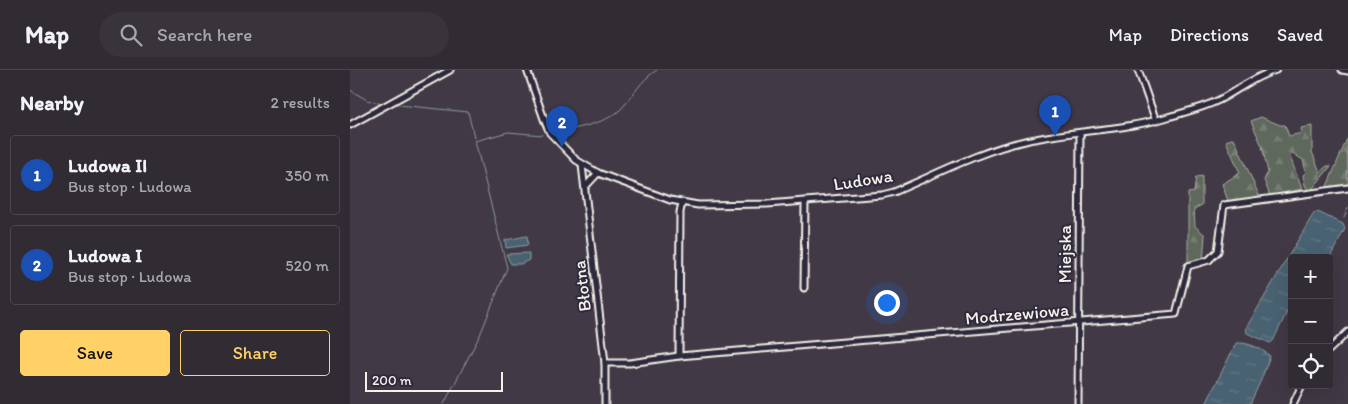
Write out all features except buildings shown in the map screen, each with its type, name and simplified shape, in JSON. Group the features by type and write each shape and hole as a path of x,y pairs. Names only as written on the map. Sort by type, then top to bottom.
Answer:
{"street":[{"path":"350,125 450,70"},
{"name":"Ludowa","path":"527,70 550,133 582,165 598,174 682,203 709,205 805,202 882,195 1014,143 1156,121 1203,107 1260,76 1276,70"},
{"path":"1138,70 1156,121"},
{"path":"1342,70 1348,71"},
{"name":"Miejska","path":"1078,404 1080,133"},
{"name":"Błotna","path":"582,165 606,363 605,404"},
{"path":"585,188 598,174"},
{"name":"Modrzewiowa","path":"606,363 1176,314 1188,266 1209,260 1218,250 1224,205 1348,188"},
{"path":"804,288 805,202"},
{"path":"680,356 680,212 682,203"},
{"path":"1333,346 1348,332"},
{"path":"1293,404 1300,389"}],"green space":[{"path":"1261,117 1280,125 1285,125 1289,136 1302,133 1301,128 1312,126 1312,152 1320,172 1327,166 1331,166 1309,193 1303,175 1306,172 1303,160 1292,153 1290,157 1302,189 1270,196 1264,180 1268,172 1262,146 1251,121"},
{"path":"1234,138 1261,200 1229,204 1222,184 1240,173 1226,141"},
{"path":"1347,139 1348,188 1325,191"},
{"path":"1202,176 1202,205 1194,209 1195,226 1205,235 1203,262 1188,266 1188,193 1194,192 1196,177"}],"water":[{"path":"1318,212 1343,224 1345,229 1332,254 1290,254 1314,213"},
{"path":"527,236 528,245 506,248 505,240"},
{"path":"529,253 529,260 521,264 511,264 506,254"},
{"path":"1288,257 1288,311 1273,341 1270,343 1247,333 1246,328"},
{"path":"1236,343 1254,346 1270,356 1250,404 1206,404"}],"waterway":[{"path":"559,133 591,125 614,115 625,105 646,79 657,70"},
{"path":"350,90 367,100 382,104"},
{"path":"399,105 468,112 475,141"},
{"path":"444,404 480,335 507,268 475,141 508,132 542,135"},
{"path":"1344,218 1348,208"}],"place":[{"name":"Ludowa II","path":"1055,136"},
{"name":"Ludowa I","path":"562,147"}]}
